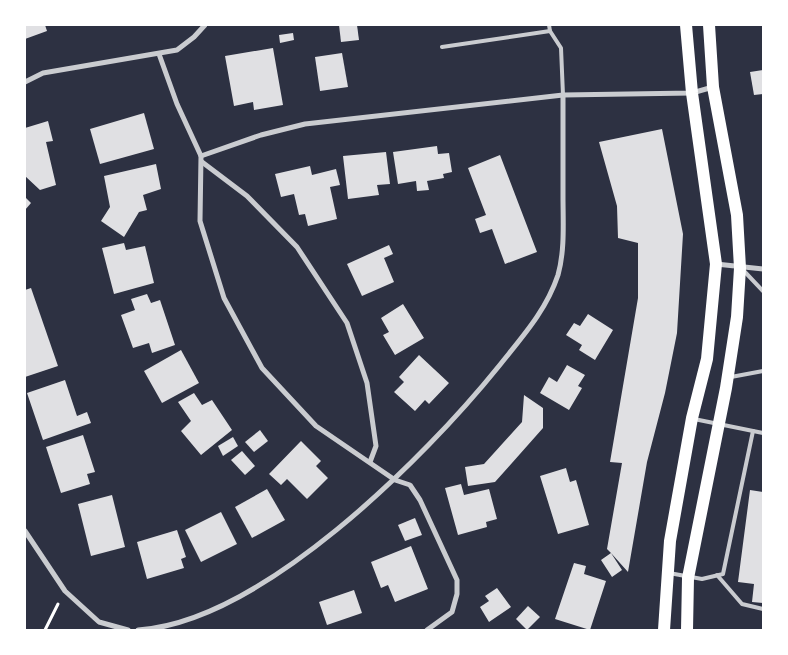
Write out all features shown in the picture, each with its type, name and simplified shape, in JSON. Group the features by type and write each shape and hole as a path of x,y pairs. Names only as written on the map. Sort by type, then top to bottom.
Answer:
{"main road":[{"path":"664,630 667,573 673,523 692,418 707,359 716,264 692,93 686,25"},
{"path":"686,630 688,578 727,378 737,317 740,268 737,215 713,86 709,25"}],"street":[{"path":"25,82 43,73 177,50 194,37 205,25"},
{"path":"159,54 177,104 201,159 200,221 224,298 262,368 316,426 394,480 410,485 420,500 457,580 457,594 452,612 427,630"},
{"path":"201,159 261,135 305,124 563,95 692,93 713,86"},
{"path":"138,630 160,628 227,604 300,558 394,480 477,394 545,307 558,274 563,241 563,95"},
{"path":"201,159 247,196 297,247 347,323 367,383 376,446 370,462"},
{"path":"716,264 763,269"},
{"path":"25,531 65,591 99,622 128,630"}],"lane":[{"path":"549,25 550,32 561,48 563,95"},
{"path":"442,47 550,32"},
{"path":"740,268 763,290"},
{"path":"727,378 763,371"},
{"path":"692,418 763,433"},
{"path":"667,573 702,579 723,574 753,431"},
{"path":"718,575 742,604 763,609"}],"path":[{"path":"45,630 65,591"}],"building":[{"path":"25,25 45,25 47,31 25,39"},
{"path":"339,25 357,25 359,40 341,42"},
{"path":"293,33 294,40 280,43 279,35"},
{"path":"273,48 283,105 254,110 253,102 234,106 225,56"},
{"path":"342,53 348,87 320,91 315,57"},
{"path":"763,70 763,94 754,95 750,72"},
{"path":"144,113 154,149 100,164 90,129"},
{"path":"48,121 53,141 46,142 56,185 40,190 25,176 25,128"},
{"path":"662,129 683,234 677,333 665,393 647,462 628,572 607,549 622,463 610,462 638,298 638,243 618,238 617,206 599,142"},
{"path":"437,146 438,154 449,153 452,172 443,174 444,178 427,181 429,190 417,191 416,181 398,184 393,152"},
{"path":"386,152 390,184 377,185 379,195 348,199 343,156"},
{"path":"500,155 537,252 505,264 492,229 480,233 475,219 486,215 468,168"},
{"path":"156,164 161,189 143,195 147,210 139,212 124,237 101,221 110,207 104,176"},
{"path":"310,166 312,175 336,169 340,185 330,187 337,219 308,226 305,214 299,215 294,194 281,197 275,174"},
{"path":"25,197 31,203 25,210"},
{"path":"124,243 126,250 145,246 154,283 114,294 102,248"},
{"path":"389,245 393,254 384,258 394,282 362,296 347,264"},
{"path":"31,288 58,366 25,377 25,290"},
{"path":"147,294 151,303 160,300 175,345 152,353 149,343 133,348 121,315 135,310 131,299"},
{"path":"403,304 424,338 395,355 383,335 389,332 381,318"},
{"path":"588,314 613,330 595,360 579,350 582,345 566,335 574,323 580,326"},
{"path":"181,350 199,383 162,403 144,371"},
{"path":"419,355 449,383 429,404 425,400 415,411 394,392 404,382 399,377"},
{"path":"567,365 585,375 578,386 582,388 569,410 540,393 549,377 557,382"},
{"path":"65,380 77,416 87,412 91,423 43,440 27,393"},
{"path":"194,393 202,405 212,400 232,430 201,455 181,431 191,421 178,402"},
{"path":"524,395 543,408 543,428 495,482 468,486 465,467 484,464 522,422"},
{"path":"260,430 268,441 254,452 245,442"},
{"path":"83,435 95,472 87,474 90,484 61,493 46,447"},
{"path":"233,437 238,446 223,456 218,446"},
{"path":"301,441 321,461 316,466 328,478 307,499 287,479 281,485 269,474"},
{"path":"242,451 255,466 245,475 231,460"},
{"path":"566,468 570,482 576,480 589,525 558,534 540,476"},
{"path":"461,484 464,495 489,489 497,519 486,522 487,527 458,535 445,488"},
{"path":"267,489 285,520 252,538 235,507"},
{"path":"750,490 763,492 763,603 752,602 754,584 738,582"},
{"path":"112,495 125,547 91,556 78,504"},
{"path":"221,512 237,544 201,562 185,530"},
{"path":"415,518 422,535 405,541 398,525"},
{"path":"177,530 186,557 181,559 184,568 147,579 137,542"},
{"path":"411,546 428,589 395,602 388,585 381,588 371,562"},
{"path":"611,553 622,570 612,577 601,560"},
{"path":"574,563 586,566 584,574 606,581 590,630 555,619"},
{"path":"497,588 511,607 489,622 480,607 489,601 485,596"},
{"path":"354,590 362,613 327,625 319,602"},
{"path":"528,606 540,617 527,630 516,619"}]}
